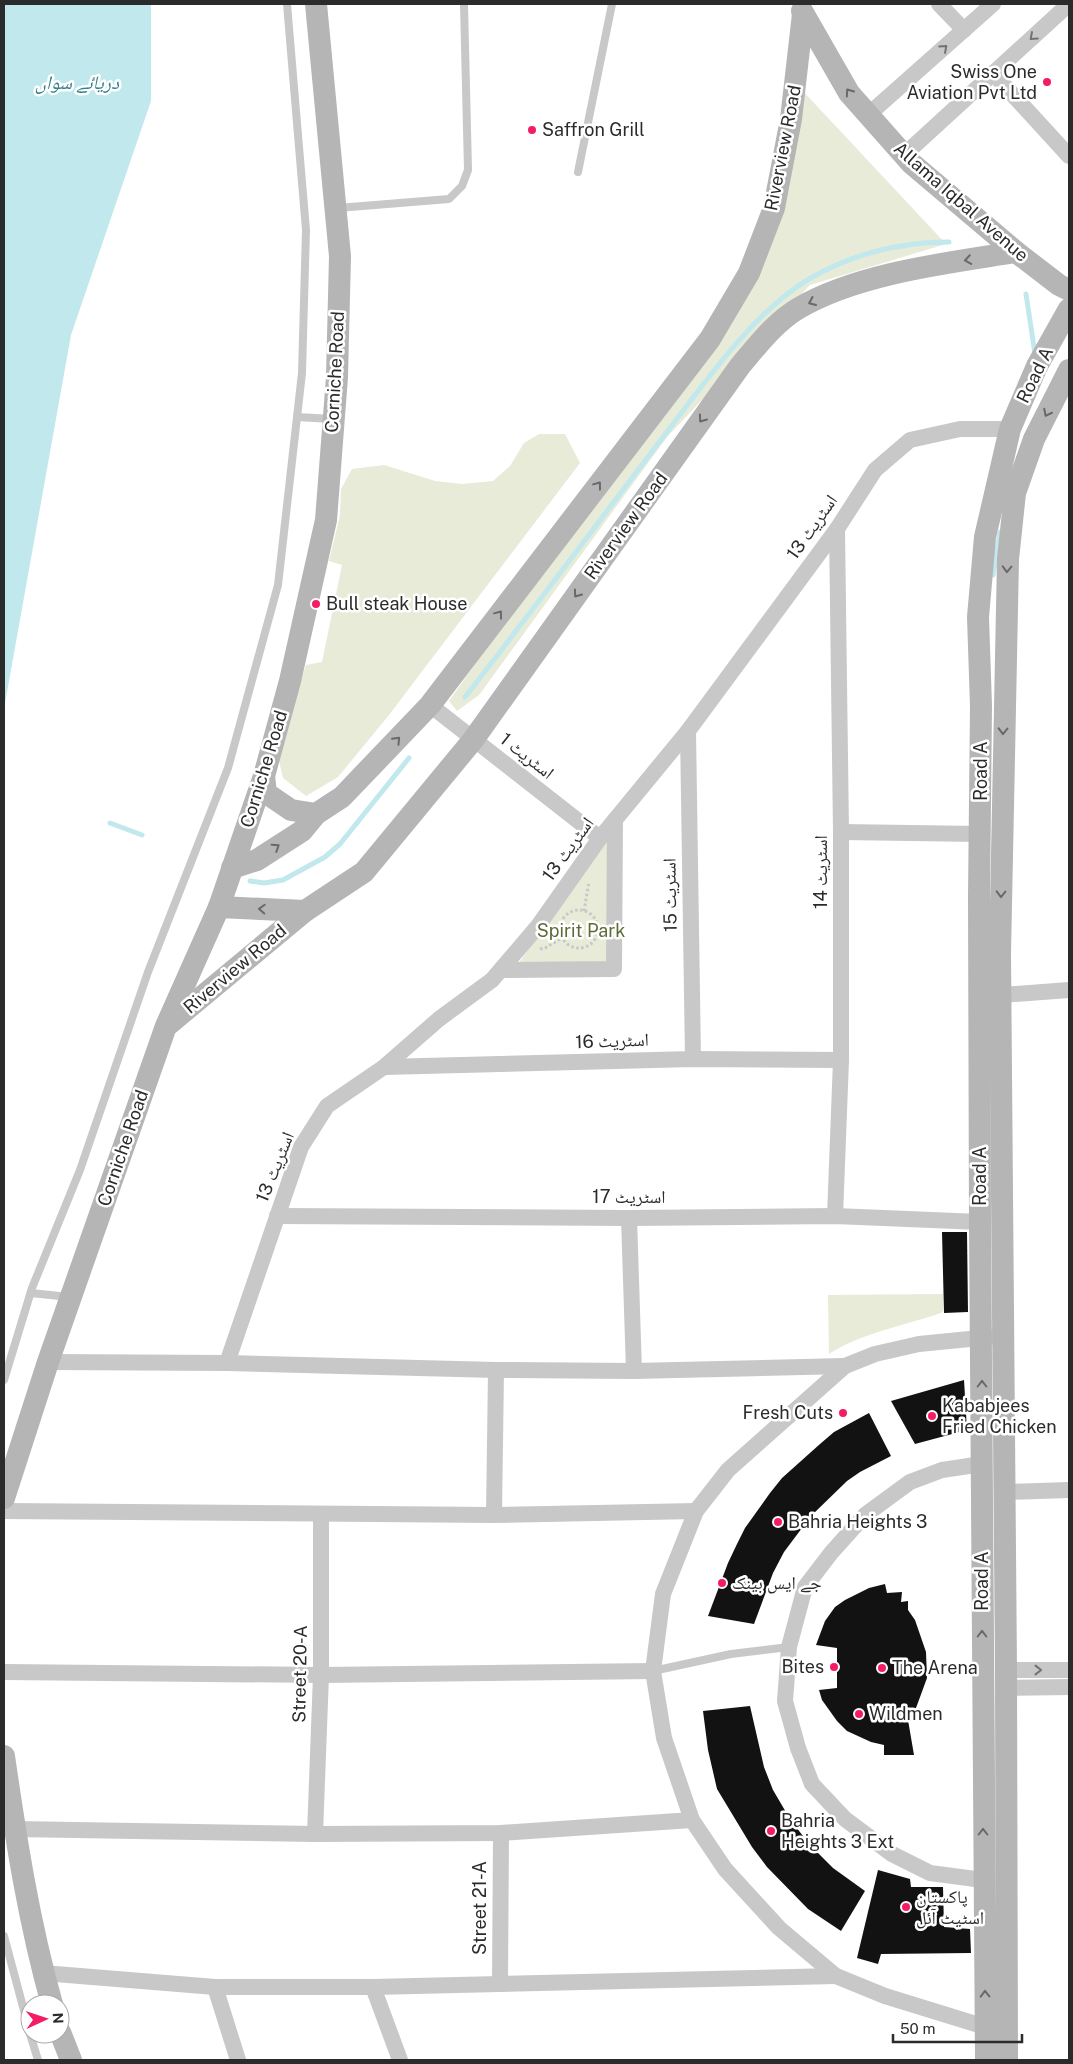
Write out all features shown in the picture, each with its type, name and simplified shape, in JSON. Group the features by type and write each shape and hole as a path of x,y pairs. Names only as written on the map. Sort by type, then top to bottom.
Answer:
{"street":[{"name":"Corniche Road","path":"4,1498 48,1362 166,1026 219,907 264,776 290,681 326,520 337,376 340,256 316,4"},
{"path":"939,4 964,30"},
{"path":"868,115 993,4"},
{"path":"904,155 1069,4"},
{"name":"Allama Iqbal Avenue","path":"802,9 849,93 904,155 1016,252 1059,285 1069,290"},
{"name":"Riverview Road","path":"232,868 257,860 302,830 316,814 342,797 430,705 710,339 749,272 774,208 791,120 802,9"},
{"path":"993,73 1069,156"},
{"name":"Riverview Road","path":"166,1026 305,911 364,872 473,740 740,366 768,332 798,308 840,289 931,265 1016,252"},
{"name":"Road A","path":"1007,2060 996,2030 983,1880 980,1222 982,706 978,617 985,537 1010,429 1037,366 1069,309"},
{"name":"Road A","path":"986,2060 996,2030 1006,1679 1002,995 1000,954 1005,640 1010,540 1015,493 1034,439 1069,370"},
{"name":"اسٹریٹ 13","path":"227,1362 301,1147 327,1106 384,1067 439,1019 492,980 501,970 538,926 600,838 688,731 837,529 875,470 910,440 960,429 1010,429"},
{"name":"اسٹریٹ 14","path":"836,1216 841,1060 841,832 837,529"},
{"name":"اسٹریٹ 1","path":"430,705 600,838"},
{"name":"اسٹریٹ 15","path":"688,731 693,1058"},
{"path":"264,776 266,792 272,797 291,810 316,814"},
{"path":"501,970 614,969 615,820"},
{"path":"841,832 981,834"},
{"name":"Riverview Road","path":"219,907 305,911"},
{"path":"1002,995 1069,990"},
{"name":"اسٹریٹ 16","path":"384,1067 693,1058 841,1060"},
{"name":"اسٹریٹ 17","path":"277,1216 629,1218 836,1216 980,1222"},
{"path":"629,1218 634,1371"},
{"path":"996,2030 885,1996 836,1976 779,1928 725,1869 692,1820 664,1738 653,1671 663,1594 696,1511 728,1470 845,1366 875,1354 919,1344 982,1339 1004,1334"},
{"path":"48,1362 227,1362 496,1370 634,1371 845,1366"},
{"path":"494,1515 496,1370"},
{"path":"982,1464 942,1470 910,1482 865,1515 831,1553 805,1588 789,1647 786,1701 798,1748 812,1784 845,1819 892,1854 930,1873 983,1880"},
{"path":"1004,1492 1069,1490"},
{"path":"4,1511 494,1515 696,1511"},
{"name":"Street 20-A","path":"315,1834 321,1674 322,1515"},
{"path":"1006,1679 1069,1670"},
{"path":"4,1672 321,1674 653,1671"},
{"path":"1006,1679 1069,1687"},
{"path":"4,1756 14,1828 43,1973 49,1994"},
{"path":"14,1828 315,1834 501,1833 692,1820"},
{"name":"Street 21-A","path":"500,1984 501,1833"},
{"path":"43,1973 214,1987 373,1987 836,1976"},
{"path":"214,1987 238,2060"},
{"path":"373,1987 400,2060"},
{"path":"65,2044 71,2060"}],"lane":[{"path":"4,1380 31,1293 80,1170 148,972 228,768 278,585 302,373 306,230 286,4"},
{"path":"336,209 449,199 462,186 468,170 464,4"},
{"path":"578,172 612,4"},
{"path":"297,417 334,420"},
{"path":"31,1293 71,1297"},
{"path":"653,1671 731,1654 789,1647"},
{"path":"4,1936 20,1996"},
{"path":"33,2044 38,2060"}],"path":[{"path":"578,910 590,914 597,924 596,936 593,942 582,948 570,946 562,938 560,925 562,920 572,912 578,910"},
{"path":"535,970 537,949 544,948 562,938"}],"green space":[{"path":"801,89 946,244 810,285 667,437 479,695 457,711 449,701 657,409 768,246"},
{"path":"539,434 565,434 580,463 389,715 338,777 306,796 283,778 277,752 306,665 322,662 342,565 329,561 340,515 341,489 352,469 384,465 435,481 462,484 493,481 510,466 524,443"},
{"name":"Spirit Park","path":"615,826 615,964 516,967"},
{"path":"943,1294 943,1312 855,1340 829,1354 828,1295"}],"water":[{"name":"دریائے سواں","path":"4,4 151,4 151,101 71,335 4,709"}],"building":[{"path":"942,1232 967,1232 968,1312 944,1313"},
{"name":"Kababjees Fried Chicken","path":"964,1380 967,1430 915,1444 891,1401"},
{"name":"Bahria Heights 3","path":"869,1413 891,1456 847,1481 811,1516 784,1552 773,1573 754,1624 708,1616 728,1563 745,1528 770,1493 782,1478 834,1432"},
{"name":"The Arena","path":"885,1584 887,1593 902,1592 901,1602 908,1601 908,1610 915,1620 926,1652 927,1678 916,1708 908,1720 914,1755 884,1755 884,1745 871,1742 847,1731 837,1721 822,1700 819,1690 837,1688 837,1648 816,1645 825,1621 835,1607 845,1600 869,1588"},
{"name":"Bahria Heights 3 Ext","path":"750,1706 764,1767 773,1790 790,1819 809,1844 833,1868 865,1891 841,1931 808,1909 767,1867 752,1847 717,1789 708,1750 703,1711"},
{"name":"پاکستان اسٹیٹ آئل","path":"878,1870 910,1879 911,1887 943,1887 944,1927 970,1929 971,1953 881,1954 878,1964 857,1958"}],"waterway":[{"path":"465,697 708,378 766,312 809,279 859,256 912,244 949,242"},
{"path":"1026,294 1035,354"},
{"path":"993,575 1000,532"},
{"path":"250,881 264,883 283,880 325,857 340,844 409,758"},
{"path":"110,823 142,835"}],"place":[{"name":"Swiss One Aviation Pvt Ltd","path":"1047,82"},
{"name":"Saffron Grill","path":"532,130"},
{"name":"Bull steak House","path":"316,604"},
{"name":"Fresh Cuts","path":"843,1413"},
{"name":"Kababjees Fried Chicken","path":"932,1416"},
{"name":"Bahria Heights 3","path":"778,1522"},
{"name":"جے ایس بینک","path":"722,1583"},
{"name":"Bites","path":"834,1667"},
{"name":"The Arena","path":"882,1668"},
{"name":"Wildmen","path":"859,1714"},
{"name":"Bahria Heights 3 Ext","path":"771,1831"},
{"name":"پاکستان اسٹیٹ آئل","path":"906,1907"}]}
